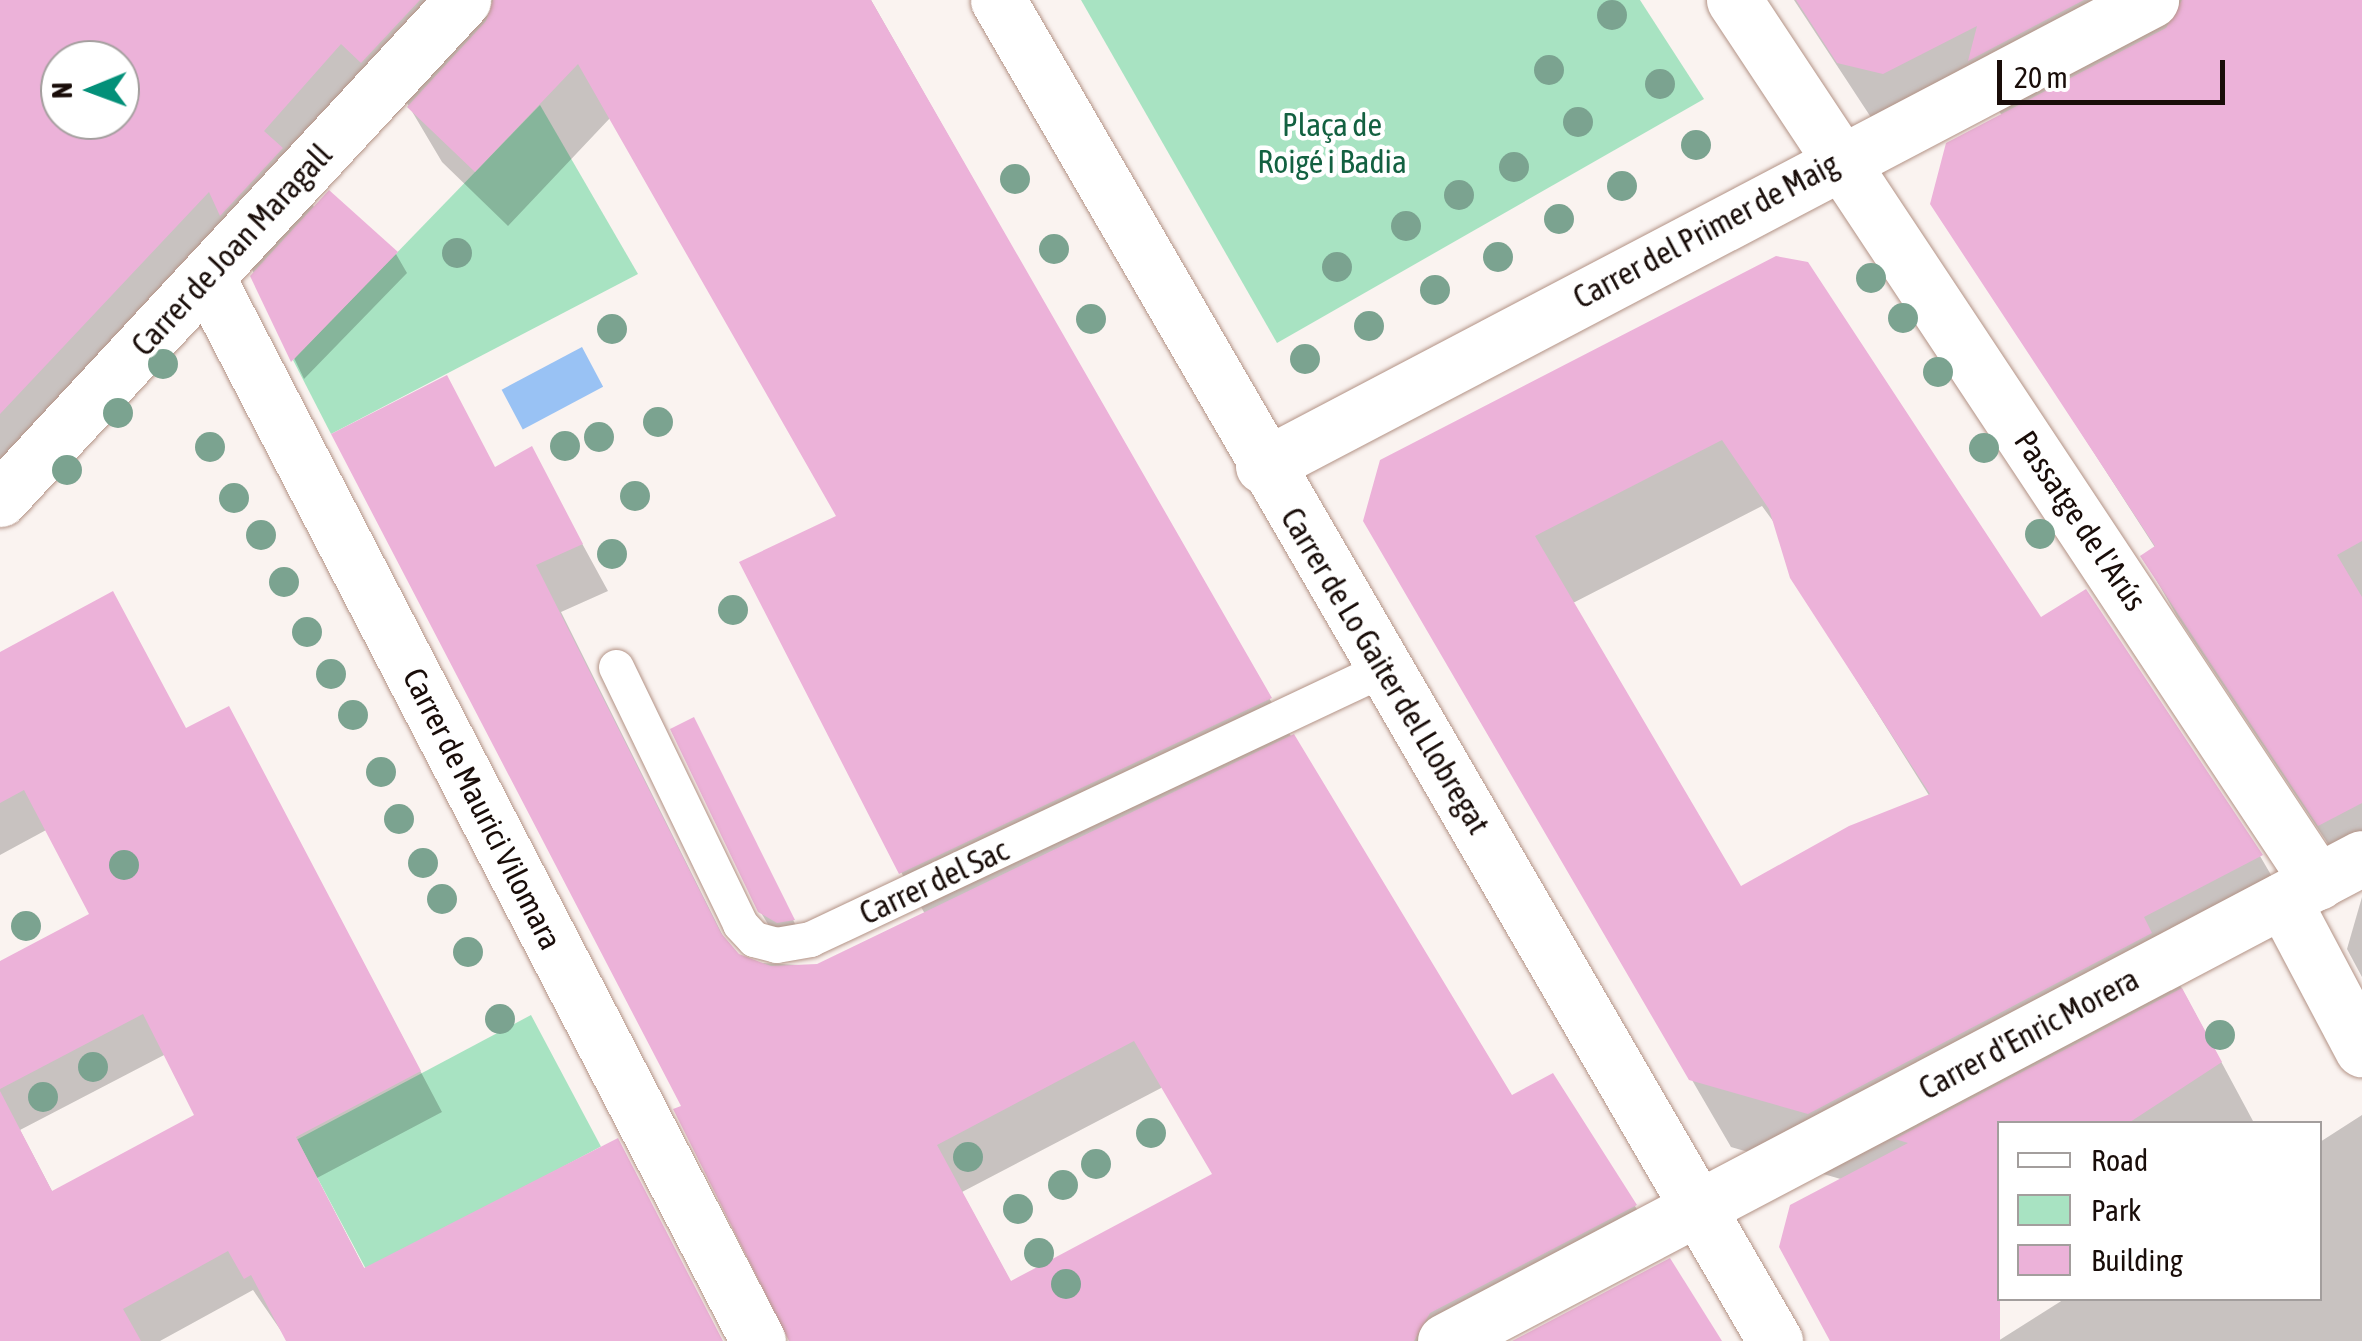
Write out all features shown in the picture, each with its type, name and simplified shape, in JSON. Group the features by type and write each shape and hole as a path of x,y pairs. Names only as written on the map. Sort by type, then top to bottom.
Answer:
{"street":[{"name":"Carrer de Joan Maragall","path":"0,498 463,0"},
{"name":"Carrer de Lo Gaiter del Llobregat","path":"998,0 1263,466 1387,668 1775,1341"},
{"path":"1734,0 1839,160"},
{"name":"Carrer del Primer de Maig","path":"1263,466 1839,160 2151,0"},
{"name":"Passatge de l'Arús","path":"1839,160 2321,880 2362,1049"},
{"name":"Carrer de Maurici Vilomara","path":"207,277 758,1341"},
{"name":"Carrer d'Enric Morera","path":"1445,1341 2321,880"}],"lane":[{"name":"Carrer del Sac","path":"616,667 740,924 754,940 776,945 810,940 1387,668"}],"green space":[{"name":"Plaça de Roigé i Badia","path":"1081,0 1640,0 1704,99 1277,343"},
{"path":"540,105 638,274 331,434 293,360"},
{"path":"531,1015 601,1147 367,1271 297,1139"}],"water":[{"path":"582,347 603,387 523,429 502,390"}],"building":[{"path":"0,0 420,0 361,63 341,44 264,131 283,148 220,216 209,192 0,414"},
{"path":"493,0 871,0 1272,698 899,874 739,562 836,516 578,64 475,172 407,107 486,21"},
{"path":"1796,0 2084,0 1968,61 1977,26 1883,74 1837,63"},
{"path":"2182,0 2362,0 2362,541 2337,555 2362,597 2362,803 2318,826 2140,556 2155,546 1930,204 1946,143 2166,28"},
{"path":"329,190 398,252 291,362 250,276"},
{"path":"1776,256 1808,262 2041,617 2086,589 2263,855 2144,917 2152,933 1808,1114 1689,1080 1363,521 1380,460","holes":["1722,440 1769,509 1790,578 1930,794 1849,826 1741,886 1535,536"]},
{"path":"447,375 495,467 532,446 583,544 536,565 721,933 739,954 771,966 817,964 1294,734 1512,1095 1553,1073 1637,1205 1430,1313 1414,1341 789,1341 673,1109 681,1106 331,434","holes":["1134,1041 1212,1174 1011,1281 937,1145"]},
{"path":"113,591 186,728 229,706 421,1071 296,1137 364,1268 618,1138 723,1341 286,1341 251,1275 244,1279 228,1251 123,1309 141,1341 0,1341 0,1091 52,1191 194,1115 143,1014 0,1089 0,961 89,914 24,790 0,803 0,652"},
{"path":"694,717 795,920 777,923 758,912 670,729"},
{"path":"2182,988 2222,1062 2132,1121 1997,1121 2000,1341 1830,1341 1779,1247 1790,1205 1908,1143 1895,1139"},
{"path":"1670,1258 1722,1341 1512,1341"}]}
